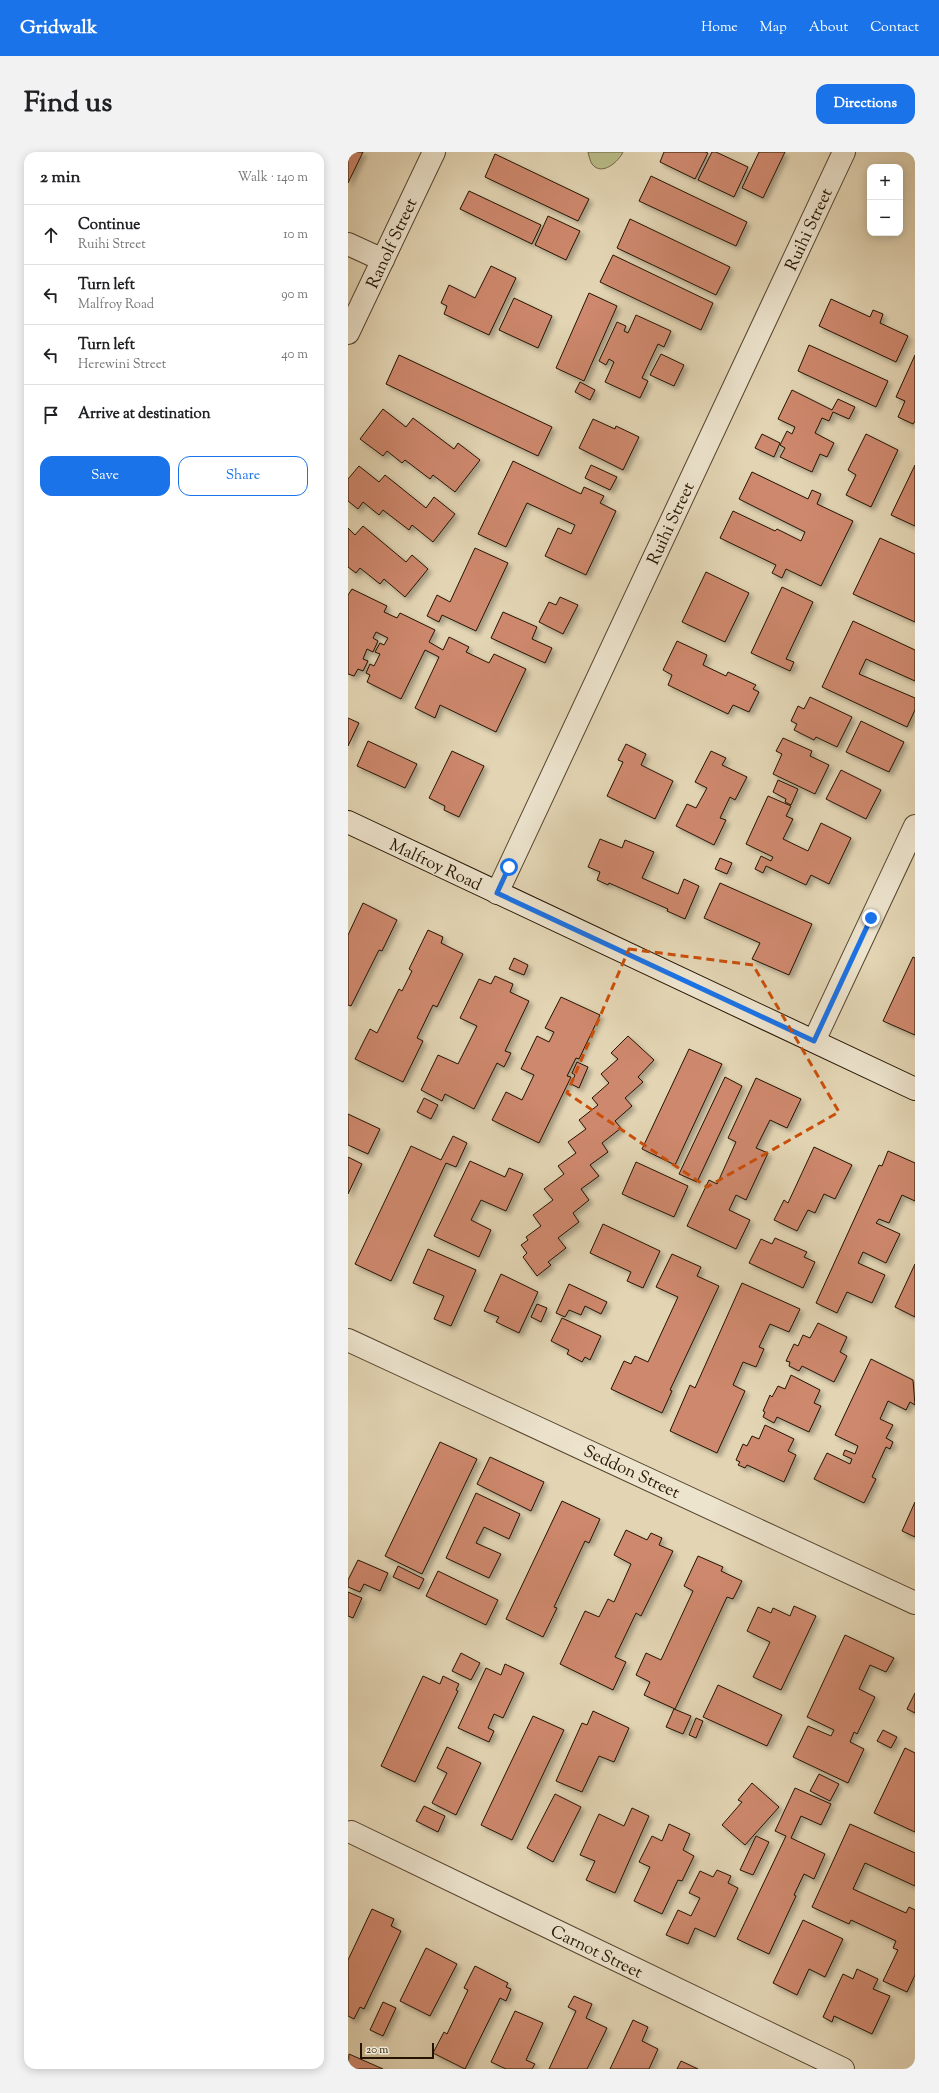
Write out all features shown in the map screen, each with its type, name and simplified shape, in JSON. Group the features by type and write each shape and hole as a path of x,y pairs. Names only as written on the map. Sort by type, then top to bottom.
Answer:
{"street":[{"name":"Ranolf Street","path":"348,333 434,152"},
{"name":"Ruihi Street","path":"497,893 844,152"},
{"path":"348,244 383,260"},
{"name":"Malfroy Road","path":"348,822 915,1089"},
{"path":"814,1041 915,826"},
{"name":"Seddon Street","path":"348,1340 915,1603"},
{"name":"Carnot Street","path":"351,1832 843,2069"}],"highlighted area":[{"path":"629,949 753,965 839,1112 707,1187 567,1093"}],"green space":[{"path":"588,152 623,152 618,160 610,166 600,169 596,168 592,164"}],"building":[{"path":"348,152 363,152 348,183"},
{"path":"664,152 708,153 695,179 660,162"},
{"path":"712,152 716,152 748,167 734,197 698,180"},
{"path":"759,152 785,152 763,198 742,188"},
{"path":"495,154 589,199 578,221 485,177"},
{"path":"651,176 747,222 736,246 639,201"},
{"path":"469,191 541,225 532,244 460,209"},
{"path":"548,216 580,231 566,260 535,245"},
{"path":"630,219 730,267 716,295 617,248"},
{"path":"613,255 713,303 701,330 600,282"},
{"path":"491,266 516,278 489,335 444,314 447,306 441,303 449,285 475,298"},
{"path":"589,293 617,306 584,381 556,368"},
{"path":"514,298 552,316 538,348 499,330"},
{"path":"831,299 870,317 873,310 883,314 880,323 908,336 896,362 819,326"},
{"path":"636,315 671,331 664,347 658,344 642,378 648,381 640,398 605,382 614,362 609,359 606,365 599,361 617,322 626,326 624,331 628,333"},
{"path":"809,345 888,381 876,407 798,371"},
{"path":"661,354 684,365 674,386 650,375"},
{"path":"399,355 552,427 538,456 386,384"},
{"path":"915,355 915,421 913,424 898,417 905,401 896,397"},
{"path":"580,382 595,390 590,400 575,392"},
{"path":"792,390 832,410 838,399 855,407 849,419 833,412 829,421 822,418 815,433 834,443 827,457 820,454 812,472 780,457 785,448 780,445 787,431 792,434 795,427 778,419"},
{"path":"383,409 406,427 413,418 454,449 458,443 480,460 455,492 433,475 430,479 405,460 402,463 387,451 383,456 360,439"},
{"path":"593,419 615,429 616,426 639,437 623,470 579,448"},
{"path":"762,434 780,443 774,457 755,448"},
{"path":"866,434 898,450 871,507 846,495 856,475 848,470"},
{"path":"513,461 581,494 584,487 604,496 600,503 616,511 586,575 545,556 558,528 571,534 575,525 527,503 506,547 478,534"},
{"path":"591,465 617,477 610,490 585,478"},
{"path":"915,465 915,526 891,515"},
{"path":"359,466 379,482 385,475 426,508 434,497 455,514 433,542 412,525 409,530 383,510 379,515 363,502 358,509 348,501 348,479"},
{"path":"752,472 808,499 812,490 821,494 817,504 853,521 821,586 786,569 782,578 772,573 776,565 720,538 733,511 775,531 777,529 801,541 805,532 739,499"},
{"path":"363,526 406,562 412,555 428,569 405,597 384,579 380,584 360,568 356,573 348,567 348,528 355,535"},
{"path":"880,538 915,554 915,622 853,594"},
{"path":"475,548 508,563 476,631 442,615 439,622 427,616 437,595 450,602"},
{"path":"706,572 749,593 725,642 682,622"},
{"path":"782,587 813,602 786,659 794,662 790,671 751,653"},
{"path":"352,589 387,606 384,612 397,618 400,613 435,630 429,642 443,650 449,637 469,647 466,652 489,663 494,654 526,669 496,732 440,705 435,718 415,708 439,657 425,650 401,699 367,682 370,675 366,673 370,664 374,666 380,654 375,652 380,643 384,645 388,638 376,632 373,638 378,641 373,652 367,649 363,659 368,661 363,671 358,669 354,676 348,674 348,595"},
{"path":"560,597 578,605 563,634 539,622 549,602 556,605"},
{"path":"503,612 537,627 532,639 552,648 545,663 491,638"},
{"path":"853,621 915,650 915,681 866,659 859,674 915,698 915,710 907,727 822,687"},
{"path":"677,641 707,655 703,665 726,676 728,672 756,685 753,689 759,692 749,712 733,705 728,714 668,685 672,675 663,670"},
{"path":"810,697 852,717 837,747 816,737 814,740 794,730 797,724 791,721 798,706 804,709"},
{"path":"348,718 359,723 348,746"},
{"path":"861,721 904,742 889,772 846,752"},
{"path":"783,738 812,751 810,756 829,765 815,794 773,774 782,754 776,751"},
{"path":"368,741 417,764 405,788 357,766"},
{"path":"626,744 646,754 641,765 673,781 655,819 607,796 623,762 618,760"},
{"path":"452,751 484,766 459,817 444,810 445,806 429,798"},
{"path":"711,751 726,758 722,765 747,777 735,800 730,797 720,818 726,820 714,845 676,826 687,804 696,808 707,788 695,782"},
{"path":"841,770 881,790 866,819 826,799"},
{"path":"778,780 798,789 791,805 785,802 786,799 773,792"},
{"path":"768,796 791,806 786,816 793,819 783,839 808,851 821,823 851,838 829,884 811,875 806,885 766,866 763,873 755,869 761,856 771,861 773,857 746,844"},
{"path":"600,839 622,848 625,840 654,852 642,878 678,894 684,879 699,886 685,919 667,911 668,909 609,883 608,885 597,880 600,872 588,867"},
{"path":"720,858 732,863 727,874 715,869"},
{"path":"720,883 812,924 789,975 752,959 760,943 704,918"},
{"path":"363,903 397,920 382,951 379,950 351,1006 348,1005 348,935"},
{"path":"428,930 443,937 441,943 463,954 437,1007 433,1005 417,1038 423,1041 403,1082 355,1059 370,1029 377,1033 399,989 402,991 412,971 409,969"},
{"path":"913,957 915,958 915,1035 883,1021"},
{"path":"514,958 528,965 524,975 509,969"},
{"path":"495,976 513,984 510,992 529,1001 505,1051 511,1053 504,1067 497,1063 474,1109 445,1094 442,1101 421,1090 438,1055 458,1064 477,1026 460,1018 479,979 491,984"},
{"path":"561,997 600,1015 579,1059 576,1058 567,1076 571,1077 539,1143 492,1120 506,1092 522,1100 534,1075 521,1069 537,1036 549,1042 554,1032 545,1028"},
{"path":"628,1036 654,1060 638,1077 643,1082 625,1098 632,1106 615,1121 621,1128 602,1143 608,1152 590,1165 599,1176 581,1189 589,1200 573,1213 579,1222 558,1238 566,1248 548,1262 551,1265 537,1276 523,1257 527,1253 521,1245 528,1240 526,1237 541,1226 533,1215 553,1200 544,1189 564,1174 558,1166 576,1153 568,1142 586,1129 579,1120 598,1105 592,1098 609,1083 601,1074 618,1059 611,1053"},
{"path":"689,1049 722,1064 675,1165 642,1149"},
{"path":"577,1062 588,1067 579,1088 571,1084 575,1075 572,1073"},
{"path":"725,1077 742,1086 697,1182 679,1174"},
{"path":"756,1078 801,1099 787,1128 770,1120 756,1148 768,1153 746,1200 736,1195 729,1210 750,1220 736,1249 687,1226 709,1180 717,1184 736,1142 728,1138"},
{"path":"424,1098 438,1105 431,1119 417,1112"},
{"path":"348,1114 380,1129 368,1154 348,1145"},
{"path":"453,1136 467,1143 456,1167 446,1163 391,1281 355,1264 411,1146 441,1160"},
{"path":"814,1147 852,1165 835,1199 824,1194 815,1213 808,1210 797,1231 774,1220 784,1200 788,1203"},
{"path":"888,1151 915,1163 915,1201 902,1195 889,1223 879,1219 876,1223 900,1234 886,1263 863,1252 858,1263 885,1275 872,1303 847,1292 837,1313 816,1303 879,1165 882,1166"},
{"path":"348,1157 362,1164 348,1194"},
{"path":"470,1161 505,1177 509,1168 523,1174 506,1211 481,1200 471,1220 491,1230 479,1257 434,1236"},
{"path":"636,1162 688,1186 674,1217 622,1194"},
{"path":"603,1224 660,1251 643,1288 627,1281 631,1272 590,1253"},
{"path":"775,1238 807,1252 804,1257 815,1262 803,1288 749,1263 761,1239 772,1244"},
{"path":"428,1249 476,1270 451,1326 434,1319 444,1296 413,1283"},
{"path":"672,1254 701,1267 697,1276 719,1286 670,1390 672,1391 662,1413 611,1389 624,1361 631,1364 635,1356 648,1362 678,1297 656,1287"},
{"path":"915,1264 915,1317 895,1307"},
{"path":"501,1274 538,1292 519,1333 496,1322 499,1317 484,1311"},
{"path":"742,1283 800,1309 789,1332 770,1324 759,1347 764,1349 756,1367 743,1362 733,1385 745,1391 717,1453 670,1431 690,1385 695,1388"},
{"path":"569,1284 607,1302 601,1314 585,1306 581,1315 569,1310 565,1317 556,1313"},
{"path":"537,1304 547,1308 541,1322 531,1317"},
{"path":"562,1318 601,1336 590,1360 585,1357 582,1362 567,1354 569,1350 551,1341"},
{"path":"818,1323 847,1337 840,1352 847,1356 834,1382 802,1366 799,1371 789,1366 790,1362 786,1361 794,1344 798,1346 803,1335 810,1338"},
{"path":"871,1359 913,1380 915,1405 910,1402 906,1410 888,1401 880,1419 893,1425 886,1438 893,1442 890,1449 886,1447 872,1477 876,1479 864,1503 814,1479 827,1453 850,1464 852,1459 843,1455 845,1450 855,1454 858,1446 835,1435"},
{"path":"791,1375 820,1390 814,1403 821,1406 809,1432 777,1417 774,1423 763,1417 765,1412 763,1411 770,1395 772,1397 778,1386 785,1389"},
{"path":"765,1425 794,1439 788,1451 796,1455 784,1482 747,1465 745,1468 738,1465 740,1462 736,1460 743,1444 747,1446 752,1436 759,1439"},
{"path":"440,1442 477,1459 422,1574 385,1556"},
{"path":"490,1457 544,1482 531,1511 477,1484"},
{"path":"476,1493 520,1514 509,1539 484,1527 476,1543 501,1554 489,1578 446,1558"},
{"path":"562,1501 600,1519 589,1543 585,1541 554,1607 557,1608 543,1637 506,1619"},
{"path":"915,1502 915,1537 902,1531"},
{"path":"626,1530 647,1540 651,1533 662,1538 659,1545 673,1551 641,1616 636,1613 615,1657 626,1662 613,1690 560,1664 585,1611 599,1617 608,1599 614,1602 631,1564 614,1555"},
{"path":"698,1556 723,1567 721,1571 742,1581 733,1599 727,1597 675,1709 644,1695 650,1682 636,1675 646,1653 661,1660 693,1591 684,1586"},
{"path":"358,1560 388,1573 380,1591 364,1584 360,1592 348,1587 348,1580"},
{"path":"398,1566 424,1579 419,1589 393,1577"},
{"path":"438,1571 498,1600 486,1625 426,1596"},
{"path":"348,1592 362,1598 353,1618 348,1616"},
{"path":"794,1606 816,1616 781,1690 753,1677 770,1642 747,1631 758,1607 771,1613 773,1608 790,1616"},
{"path":"845,1635 894,1658 886,1672 870,1665 859,1689 875,1697 857,1734 854,1732 850,1742 864,1749 848,1783 793,1757 808,1726 831,1736 834,1730 807,1717"},
{"path":"461,1653 480,1663 471,1680 452,1671"},
{"path":"505,1664 524,1673 503,1718 494,1714 488,1728 494,1731 489,1742 458,1728 486,1668 501,1675"},
{"path":"423,1676 440,1684 443,1676 459,1684 456,1690 458,1691 415,1782 381,1766"},
{"path":"718,1685 782,1715 767,1746 703,1717"},
{"path":"915,1693 915,1713 907,1709"},
{"path":"674,1709 691,1716 683,1734 666,1727"},
{"path":"593,1711 629,1728 614,1762 599,1756 582,1792 556,1781 582,1723 587,1725"},
{"path":"533,1716 564,1730 512,1840 481,1825"},
{"path":"696,1718 703,1721 696,1738 689,1735"},
{"path":"883,1730 897,1737 891,1748 877,1741"},
{"path":"447,1747 481,1763 456,1815 432,1803 447,1773 437,1768"},
{"path":"905,1748 915,1753 915,1832 874,1813"},
{"path":"819,1774 839,1784 830,1801 810,1791"},
{"path":"752,1783 779,1807 745,1845 722,1825 742,1802 738,1800"},
{"path":"795,1788 831,1804 821,1825 801,1816 791,1838 825,1854 814,1879 804,1874 794,1895 796,1896 769,1954 737,1939 786,1836 775,1831"},
{"path":"555,1794 581,1807 553,1862 527,1848"},
{"path":"424,1806 445,1816 438,1832 416,1821"},
{"path":"632,1808 649,1816 615,1893 586,1880 595,1861 580,1855 599,1814 624,1826"},
{"path":"669,1824 690,1834 683,1850 694,1856 682,1881 678,1880 662,1914 634,1901 650,1867 639,1862 652,1836 662,1841"},
{"path":"850,1824 915,1853 915,1886 865,1863 853,1889 906,1913 909,1907 915,1910 915,1975 907,1992 883,1981 898,1950 893,1948 896,1941 851,1920 849,1924 812,1907"},
{"path":"756,1836 769,1842 753,1875 740,1870"},
{"path":"717,1870 731,1876 728,1883 738,1888 715,1937 695,1928 688,1944 666,1935 678,1910 691,1916 700,1898 689,1893 700,1871 713,1877"},
{"path":"372,1909 394,1919 391,1926 401,1931 364,2009 360,2007 354,2019 348,2016 348,1960"},
{"path":"803,1920 843,1939 825,1977 809,1969 797,1995 773,1983"},
{"path":"426,1948 457,1964 430,2016 400,2001"},
{"path":"475,1966 508,1983 506,1987 511,1989 506,2001 500,1998 465,2069 433,2053 444,2032 447,2034 468,1990 464,1988"},
{"path":"857,1969 878,1979 873,1989 890,1996 872,2034 834,2016 832,2022 823,2017 843,1974 853,1979"},
{"path":"574,1996 592,2004 586,2018 607,2028 587,2069 549,2069 576,2011 568,2007"},
{"path":"383,2002 396,2008 383,2036 370,2030"},
{"path":"515,2011 543,2023 526,2060 535,2064 532,2069 506,2069 491,2062"},
{"path":"633,2020 648,2027 642,2041 658,2049 649,2069 610,2069"},
{"path":"349,2054 383,2069 348,2069"},
{"path":"681,2061 698,2069 677,2069"}],"route":[{"path":"509,867 497,893 814,1041 871,918"}]}
